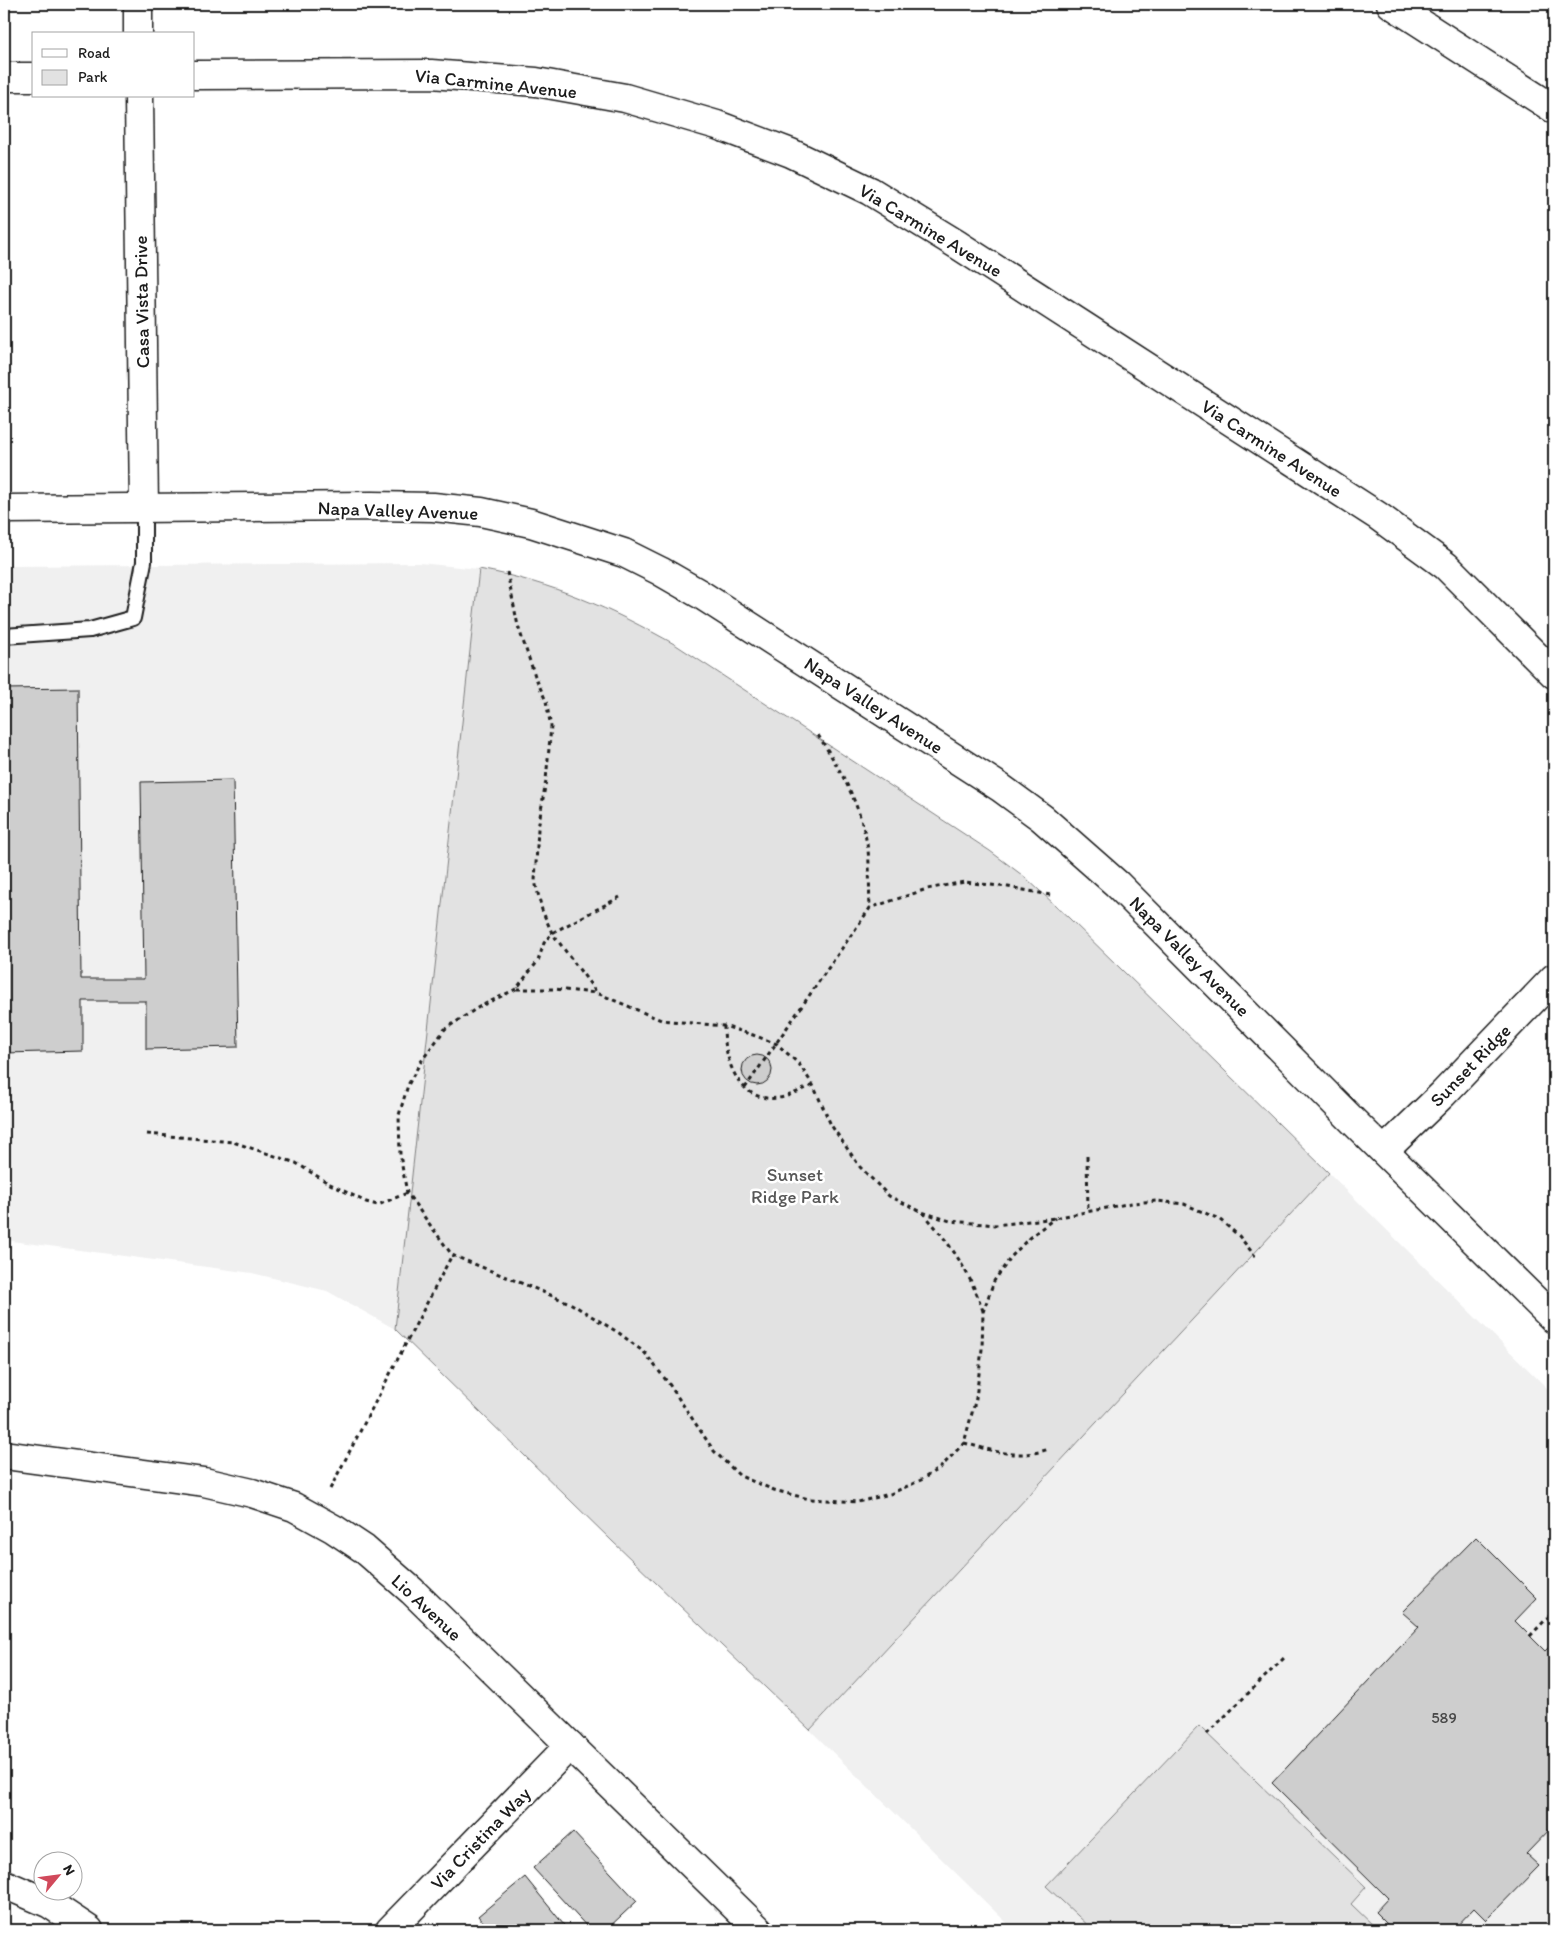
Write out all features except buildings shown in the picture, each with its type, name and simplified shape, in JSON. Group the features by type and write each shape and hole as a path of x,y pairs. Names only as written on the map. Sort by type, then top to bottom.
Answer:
{"street":[{"path":"138,4 138,32"},
{"path":"1391,4 1554,109"},
{"name":"Via Carmine Avenue","path":"195,75 431,74 536,82 625,98 717,125 791,153 870,191 958,245 1378,516 1446,566 1554,674"},
{"path":"4,77 32,77"},
{"name":"Casa Vista Drive","path":"139,98 144,508"},
{"name":"Napa Valley Avenue","path":"4,509 433,507 481,512 532,523 571,534 624,553 660,571 791,652 1001,788 1042,818 1118,884 1384,1152 1554,1319"},
{"name":"Sunset Ridge","path":"1384,1152 1552,985"},
{"name":"Lio Avenue","path":"4,1455 204,1482 252,1493 294,1507 334,1529 364,1549 412,1591 759,1930"},
{"name":"Via Cristina Way","path":"390,1930 570,1745"},
{"path":"4,1884 50,1904 89,1930"}],"lane":[{"path":"4,636 90,630 133,618 144,562 144,508"}],"path":[{"path":"507,572 518,626 535,676 546,701 551,727 546,780 538,829 535,881 542,910 552,933 597,993"},
{"path":"745,1088 870,908 868,851 859,812 842,772 818,735"},
{"path":"870,908 928,889 964,882 1050,895"},
{"path":"516,990 538,961 544,943 552,933 620,896"},
{"path":"1055,1218 1029,1238 1011,1257 994,1281 983,1312 982,1349 976,1398 964,1443 941,1467 921,1480 890,1494 858,1502 809,1499 774,1490 740,1476 714,1451 669,1384 645,1353 619,1333 570,1303 452,1255 407,1193 400,1155 399,1115 408,1085 420,1063 445,1030 479,1007 516,990 552,989 597,993 660,1020 724,1026 753,1034 777,1044 799,1064 813,1085 832,1126 860,1167 889,1196 922,1212 950,1221 996,1224 1055,1218 1132,1203 1156,1201 1184,1204 1219,1219 1239,1236 1255,1256"},
{"path":"724,1026 724,1044 729,1066 745,1088 758,1096 782,1097 813,1085"},
{"path":"147,1134 233,1142 296,1163 352,1195 366,1202 378,1205 407,1193"},
{"path":"1087,1156 1088,1211"},
{"path":"922,1212 946,1238 963,1264 975,1287 983,1312"},
{"path":"330,1489 452,1255"},
{"path":"964,1443 1016,1456 1035,1454 1049,1449"},
{"path":"1530,1636 1554,1611"},
{"path":"1207,1734 1284,1658"}],"shaded area":[{"path":"419,563 479,569 395,1329 327,1291 252,1273 4,1240 4,566"},
{"path":"1329,1173 1554,1395 1554,1930 1014,1930 810,1730"}],"green space":[{"name":"Sunset Ridge Park","path":"479,569 557,589 581,598 628,619 676,645 990,851 1026,878 1069,918 1329,1173 810,1730 612,1541 395,1329"},
{"path":"1199,1726 1366,1887 1351,1904 1378,1930 1093,1930 1046,1886"}]}
